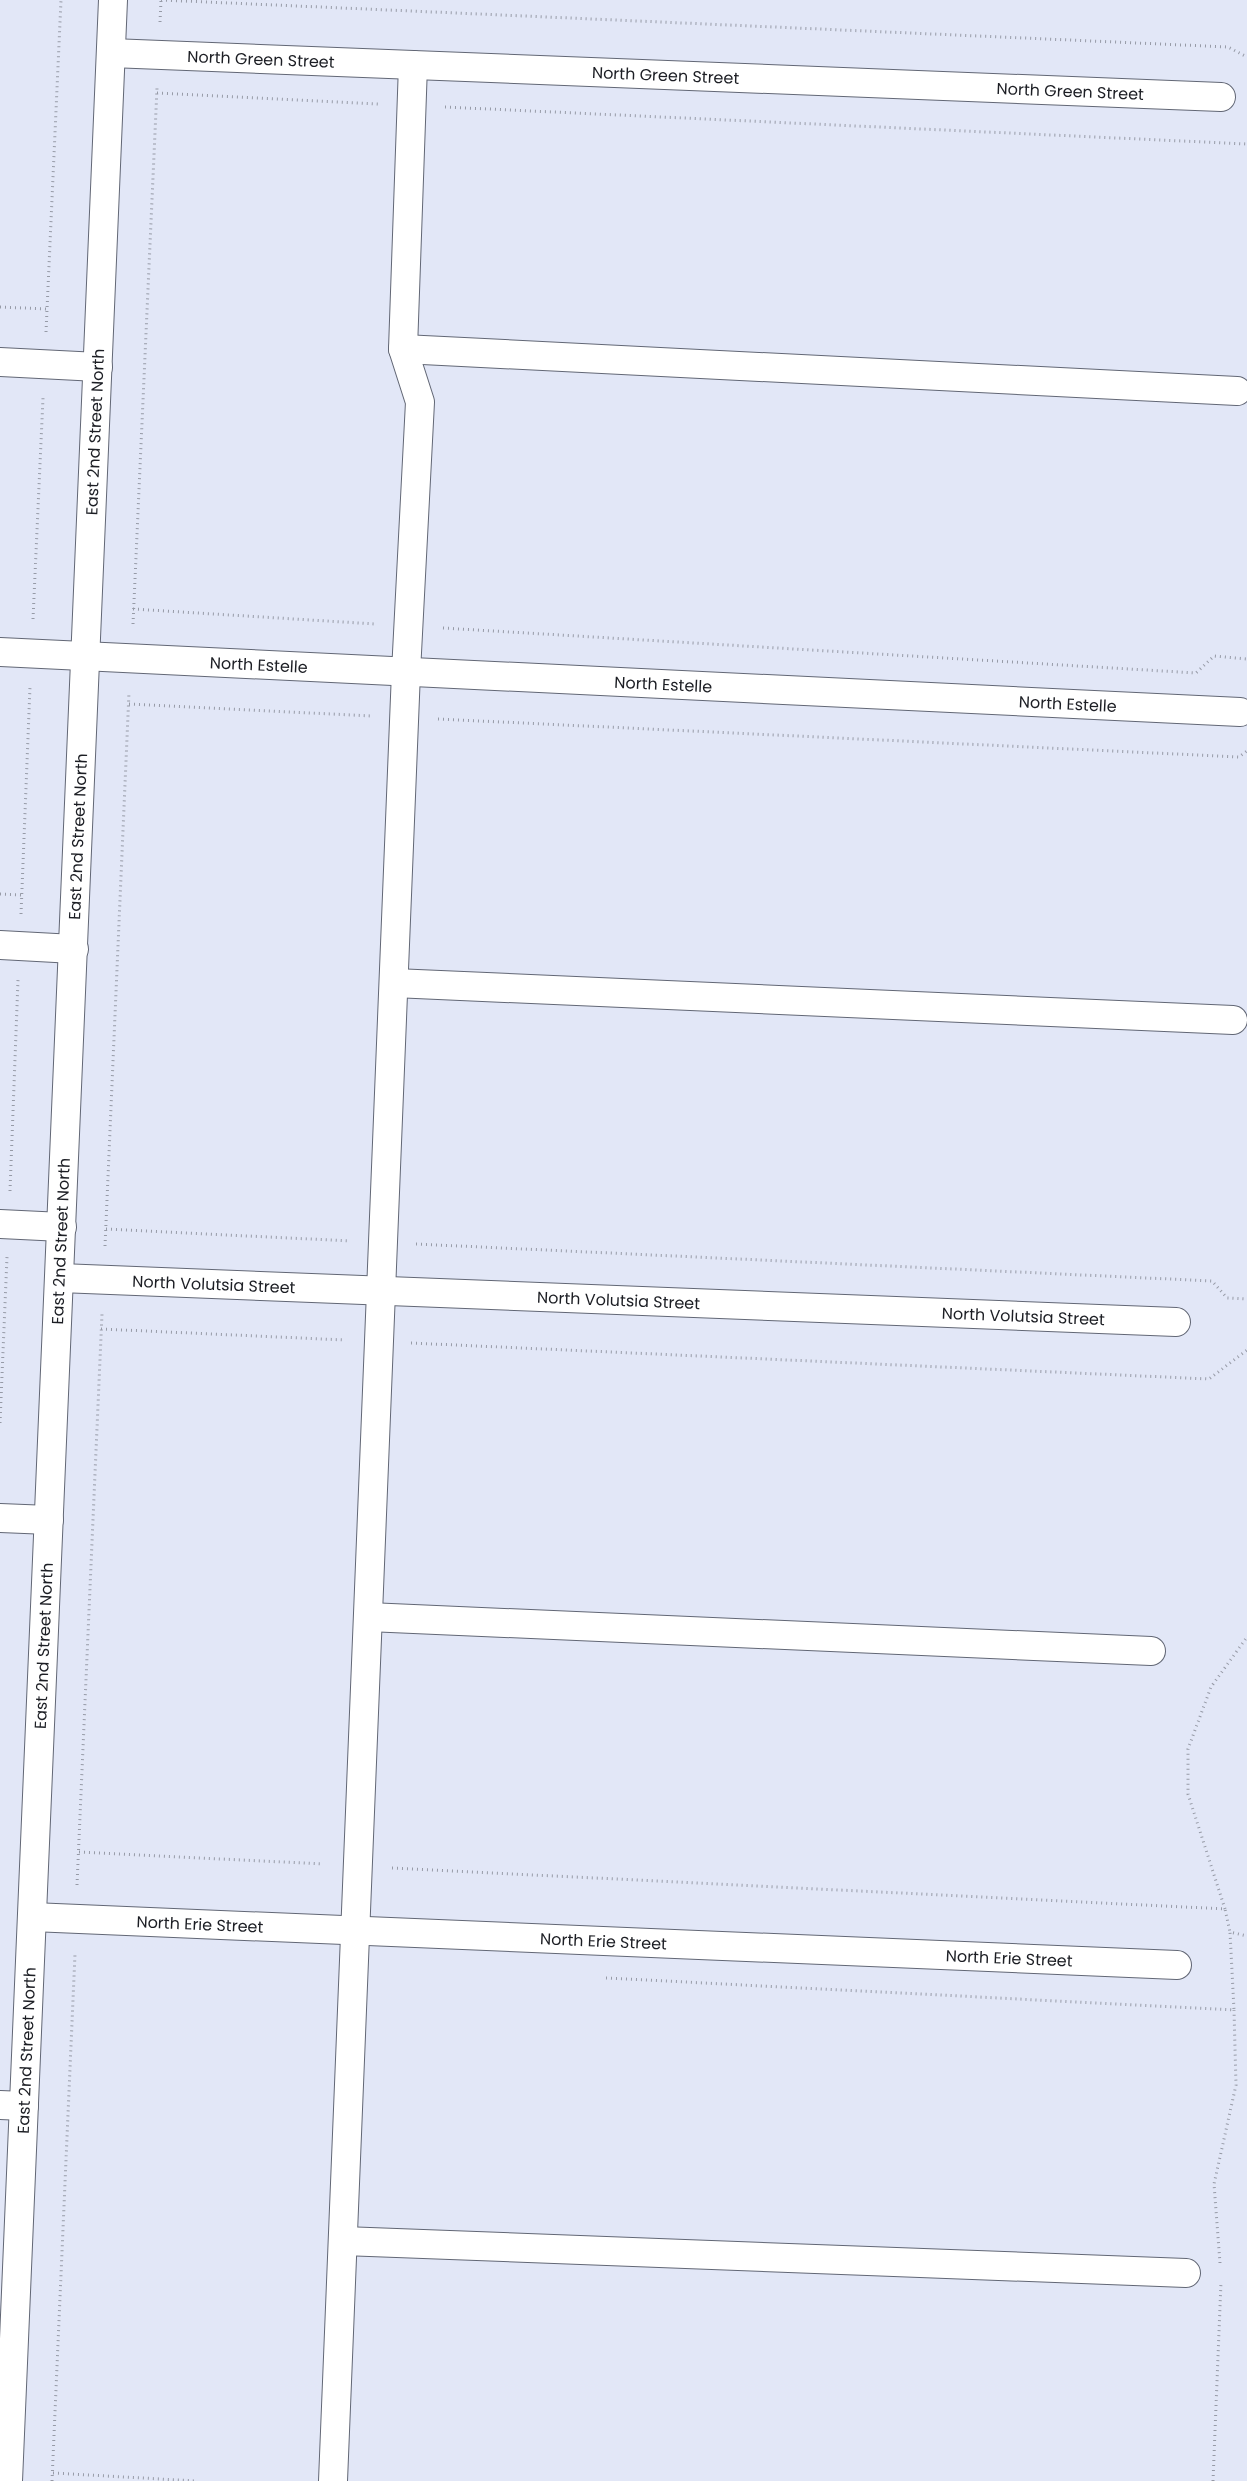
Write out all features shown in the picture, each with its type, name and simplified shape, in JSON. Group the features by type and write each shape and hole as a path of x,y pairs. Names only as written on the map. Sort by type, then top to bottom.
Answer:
{"street":[{"name":"East 2nd Street North","path":"8,2481 12,2105 32,1918 113,0"},
{"name":"North Green Street","path":"111,53 1221,97"},
{"path":"333,2481 404,717 420,402 403,349 414,65"},
{"path":"403,349 1237,391"},
{"path":"0,362 98,367"},
{"name":"North Estelle","path":"0,652 1240,712"},
{"path":"10,946 74,949"},
{"path":"394,983 1233,1020"},
{"path":"4,1224 62,1227"},
{"name":"North Volutsia Street","path":"60,1278 1176,1322"},
{"path":"0,1518 49,1520"},
{"path":"368,1617 1151,1651"},
{"name":"North Erie Street","path":"32,1918 1177,1965"},
{"path":"343,2241 1186,2273"}],"path":[{"path":"0,1423 10,946 22,895 31,654 61,0"},
{"path":"52,2481 103,1280 161,0 1228,47 1247,57"},
{"path":"157,93 1247,144"},
{"path":"0,307 47,309"},
{"path":"133,609 1196,672 1214,656 1247,659"},
{"path":"129,704 1239,756 1247,751"},
{"path":"0,894 22,895"},
{"path":"106,1229 1212,1281 1227,1298 1247,1299"},
{"path":"101,1329 1209,1379 1247,1350"},
{"path":"1230,1932 1188,1794 1188,1749 1210,1687 1247,1637"},
{"path":"79,1852 1224,1909"},
{"path":"1241,1935 1247,1936"},
{"path":"1220,2266 1214,2184 1236,2085 1234,2010"},
{"path":"1213,2481 1221,2275"},
{"path":"53,2474 196,2481"}]}
